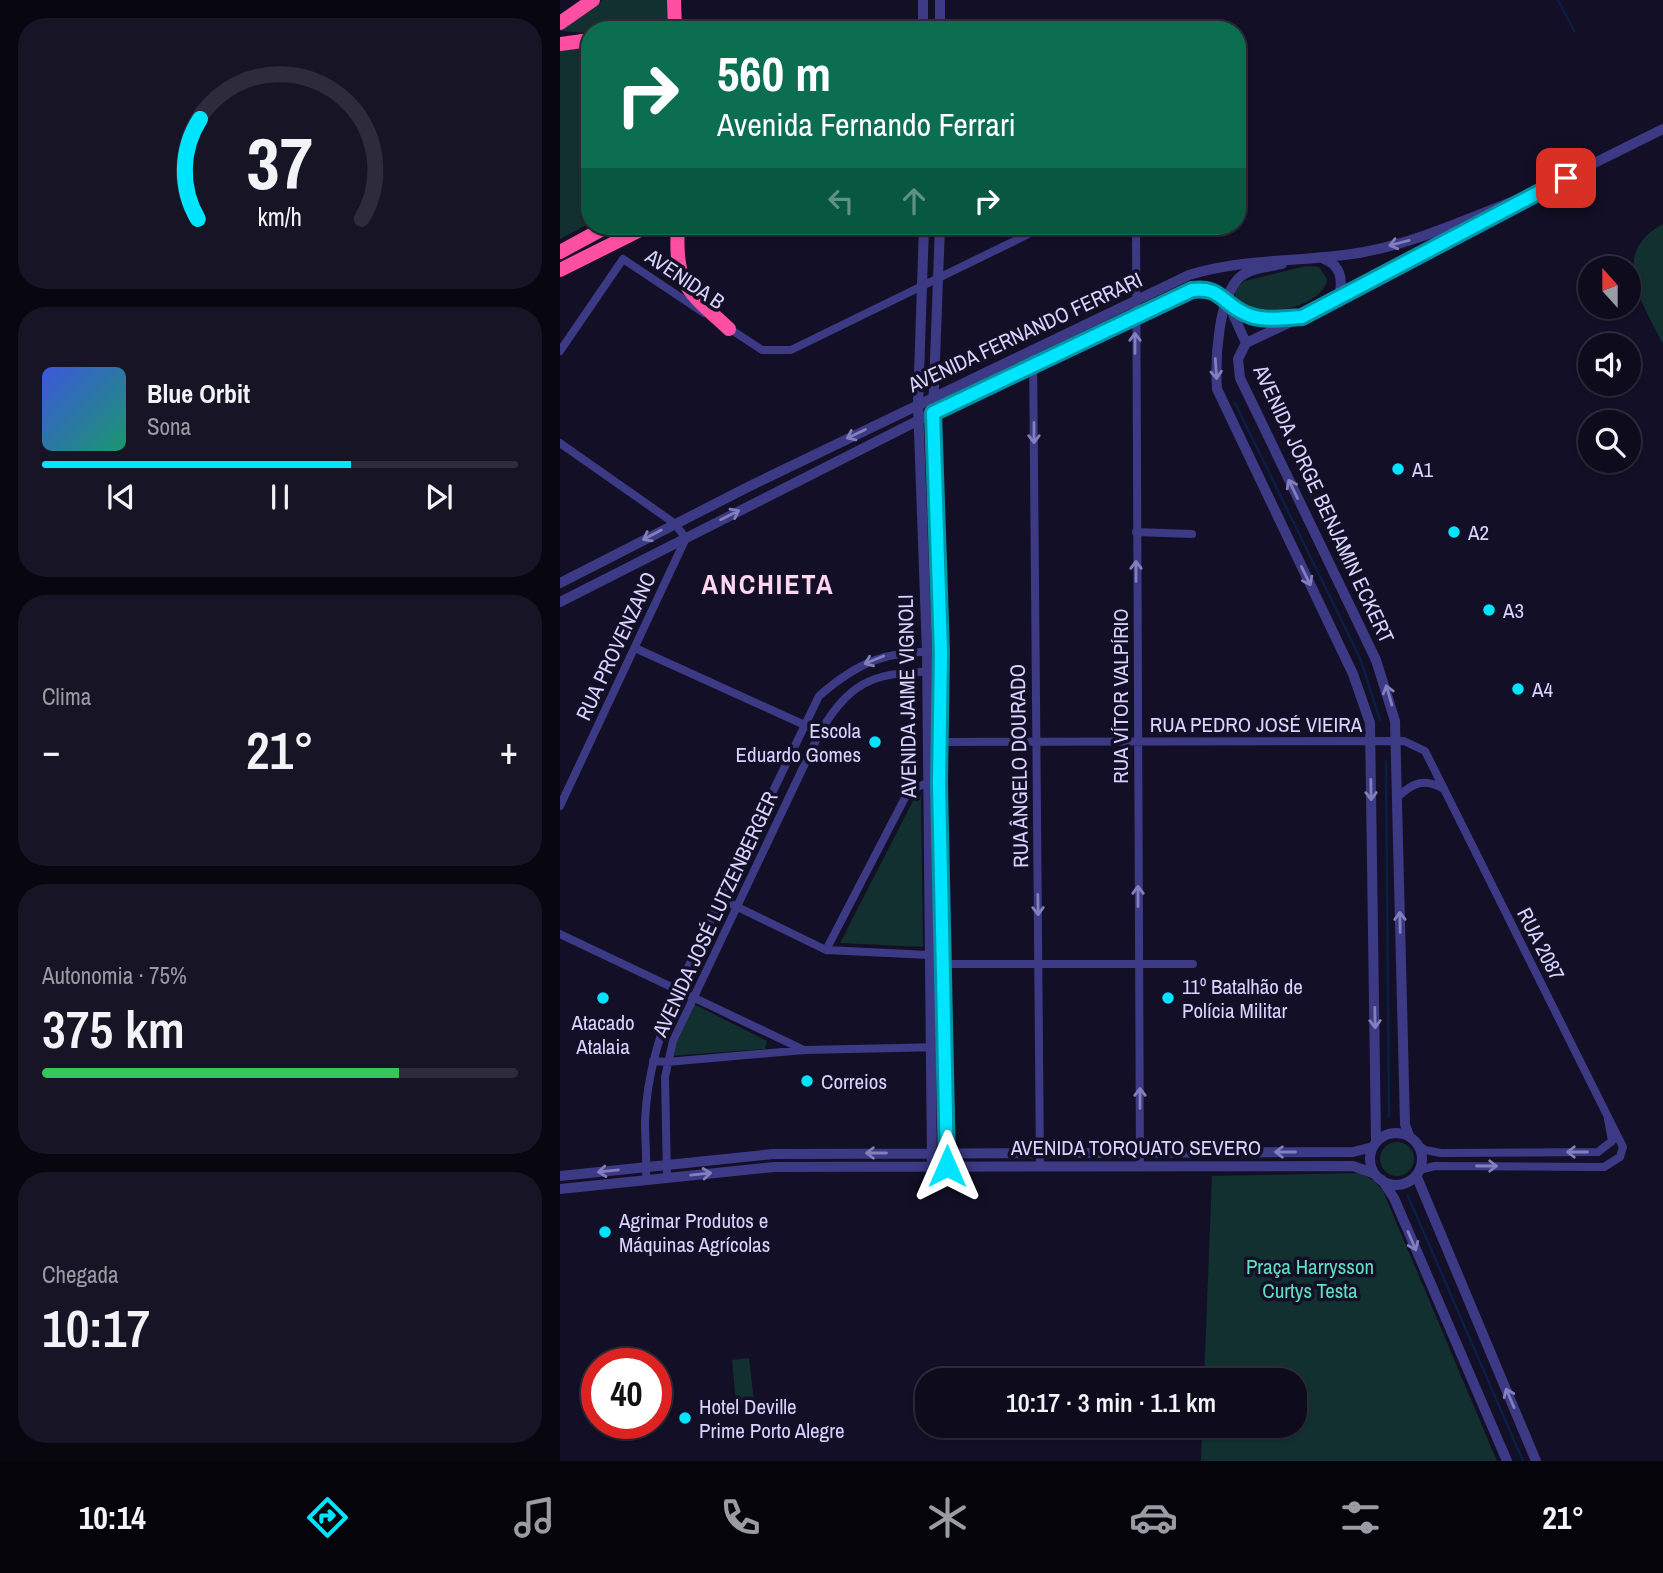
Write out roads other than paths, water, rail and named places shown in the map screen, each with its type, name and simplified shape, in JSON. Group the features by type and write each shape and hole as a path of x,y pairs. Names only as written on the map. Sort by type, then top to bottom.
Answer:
{"highway":[{"path":"560,21 593,0"},
{"path":"674,0 675,21"},
{"path":"560,44 581,41"},
{"path":"560,252 591,235"},
{"path":"560,270 630,235"},
{"path":"677,235 676,251 680,276 687,290 729,329"}],"street":[{"path":"923,0 923,21"},
{"path":"940,0 940,21"},
{"name":"AVENIDA FERNANDO FERRARI","path":"1245,343 1339,299 1532,194 1663,129"},
{"name":"AVENIDA FERNANDO FERRARI","path":"560,583 674,523 1189,275 1226,264 1322,258 1366,252 1410,240 1532,194"},
{"name":"AVENIDA JAIME VIGNOLI","path":"924,235 918,404 927,671 944,964 947,1166"},
{"name":"AVENIDA JAIME VIGNOLI","path":"932,1167 929,955 933,783 940,742 941,652 933,397 940,235"},
{"name":"AVENIDA B","path":"560,351 623,259 762,350 791,350 1026,235"},
{"name":"RUA VÍTOR VALPÍRIO","path":"1136,235 1140,1166"},
{"path":"1322,258 1331,261 1341,277 1339,299"},
{"path":"1298,260 1250,271 1239,278 1227,303 1215,358 1217,388 1353,674 1366,710 1371,741 1375,1144 1370,1160 1378,1177 1394,1198 1507,1461"},
{"name":"AVENIDA FERNANDO FERRARI","path":"560,602 933,413 1192,290 1206,288 1216,291 1227,303 1248,315 1264,318 1302,317"},
{"name":"AVENIDA JORGE BENJAMIN ECKERT","path":"1227,303 1245,343 1238,359 1240,378 1376,660 1388,691 1401,741 1398,797 1405,1124 1413,1140"},
{"name":"RUA ÂNGELO DOURADO","path":"1033,349 1040,1166"},
{"path":"1004,363 1034,365"},
{"path":"560,443 674,523 686,538"},
{"path":"754,484 761,499"},
{"path":"1136,533 1192,534"},
{"name":"RUA PROVENZANO","path":"560,806 686,538"},
{"path":"635,648 820,732"},
{"name":"AVENIDA JOSÉ LUTZENBERGER","path":"646,1180 645,1122 658,1038 677,990 819,696 840,678 870,661 898,652 941,652"},
{"name":"AVENIDA JOSÉ LUTZENBERGER","path":"667,1178 664,1120 667,1062 693,999 820,732 842,700 876,677 898,671 940,671"},
{"name":"RUA PEDRO JOSÉ VIEIRA","path":"940,742 1401,741"},
{"name":"RUA 2087","path":"1401,741 1425,751 1623,1147 1620,1157 1604,1167 1435,1167 1417,1173"},
{"path":"1398,797 1417,782 1431,782 1444,789"},
{"path":"826,950 909,790 933,783"},
{"path":"720,899 826,950 929,955 944,964 1193,964"},
{"path":"560,934 804,1050"},
{"path":"653,1061 804,1050 945,1047"},
{"path":"1375,1144 1392,1133 1413,1140 1425,1150 1441,1153 1598,1152 1607,1149 1612,1141 1606,1113"},
{"path":"1378,1177 1403,1183 1417,1173 1422,1157 1413,1140"},
{"name":"AVENIDA TORQUATO SEVERO","path":"562,1176 773,1154 1353,1152 1375,1144"},
{"path":"849,1154 849,1167"},
{"name":"AVENIDA TORQUATO SEVERO","path":"562,1189 774,1167 1353,1166 1378,1177"},
{"path":"1417,1173 1536,1461"},
{"path":"562,1176 562,1189"}],"waterway":[{"path":"1558,0 1574,31"},
{"path":"1235,403 1360,658 1380,720"},
{"path":"1386,761 1389,1116"},
{"path":"1408,1196 1523,1461"}],"place":[{"name":"A1","path":"1398,469"},
{"name":"A2","path":"1454,532"},
{"name":"A3","path":"1489,610"},
{"name":"A4","path":"1518,689"},
{"name":"Escola Eduardo Gomes","path":"875,742"},
{"name":"Atacado Atalaia","path":"603,998"},
{"name":"11º Batalhão de Polícia Militar","path":"1168,998"},
{"name":"Correios","path":"807,1081"},
{"name":"Agrimar Produtos e Máquinas Agrícolas","path":"605,1232"},
{"name":"Hotel Deville Prime Porto Alegre","path":"685,1418"}],"district":[{"name":"ANCHIETA","path":"768,584"}],"park label":[{"name":"Praça Harrysson Curtys Testa","path":"1310,1278"}]}
